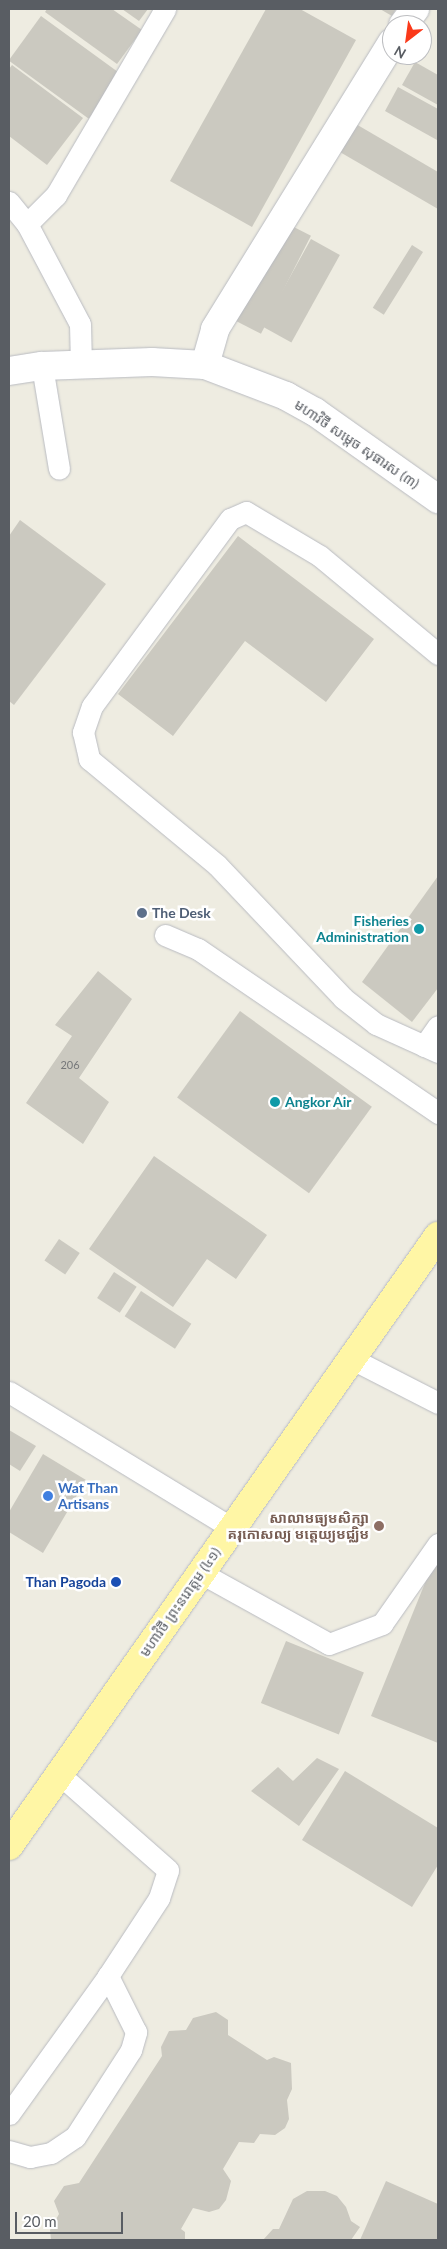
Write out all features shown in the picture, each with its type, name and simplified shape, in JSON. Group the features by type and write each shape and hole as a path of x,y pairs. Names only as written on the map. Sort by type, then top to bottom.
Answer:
{"main road":[{"path":"205,365 215,329 382,58"},
{"name":"មហាវិថី សម្តេច សុធារស (៣)","path":"9,372 42,366 81,364 152,362 205,365 278,392 315,412 438,499"},
{"name":"មហាវិថី ព្រះនរោត្តម (៤១)","path":"9,1846 438,1236"}],"lane":[{"path":"27,224 56,195 165,9"},
{"path":"9,202 27,224 80,324 81,364"},
{"path":"42,366 59,469"},
{"path":"438,654 320,556 246,512 230,519 224,526 92,706 83,732 90,759 217,865 343,998 376,1024 431,1049 438,1026"},
{"path":"166,935 198,949 438,1112"},
{"path":"352,1359 438,1403"},
{"path":"9,1392 232,1528"},
{"path":"201,1573 329,1644 382,1624 438,1544"},
{"path":"9,2114 108,1976 159,1898 168,1870 59,1774"},
{"path":"9,2151 30,2158 51,2153 74,2137 131,2050 136,2032 108,1976"}],"building":[{"path":"47,9 112,9 142,30 117,64 45,12"},
{"path":"122,9 148,9 139,21"},
{"path":"266,9 300,9 356,40 252,227 170,181"},
{"path":"380,9 396,9 393,15"},
{"path":"41,16 121,74 89,119 9,61"},
{"path":"12,65 83,118 47,165 9,136 9,69"},
{"path":"413,65 420,65 438,75 438,105 402,85"},
{"path":"398,87 438,109 437,140 385,111"},
{"path":"349,120 438,172 438,209 333,148"},
{"path":"286,223 311,236 261,334 236,321"},
{"path":"311,239 340,255 291,342 263,326"},
{"path":"412,245 423,252 384,315 373,308"},
{"path":"20,520 106,584 14,705 9,701 9,536"},
{"path":"238,536 374,639 326,702 245,641 173,736 118,694"},
{"name":"Fisheries Administration","path":"438,876 438,988 412,1022 362,982"},
{"path":"98,971 132,999 79,1078 109,1102 83,1144 26,1103 72,1036 55,1025"},
{"name":"Angkor Air","path":"240,1011 372,1107 309,1193 177,1098"},
{"path":"154,1156 267,1235 236,1279 207,1259 173,1307 89,1249"},
{"path":"59,1239 80,1253 65,1275 44,1261"},
{"path":"114,1272 137,1287 120,1313 97,1298"},
{"path":"141,1291 191,1324 175,1349 125,1316"},
{"path":"9,1430 36,1446 20,1471 9,1464"},
{"name":"Wat Than Artisans","path":"43,1454 86,1480 43,1553 9,1532 9,1512"},
{"path":"438,1551 438,1743 371,1716"},
{"path":"286,1641 364,1672 339,1735 261,1703"},
{"path":"317,1758 339,1769 299,1826 251,1791 278,1767 293,1781"},
{"path":"345,1771 438,1828 438,1865 412,1907 302,1840"},
{"path":"216,2012 228,2020 228,2035 267,2060 274,2057 291,2063 292,2089 287,2100 289,2119 285,2128 275,2135 260,2134 254,2143 239,2142 223,2169 231,2181 226,2200 219,2209 209,2212 193,2208 181,2229 185,2232 185,2240 51,2240 50,2230 59,2214 54,2201 64,2186 79,2183 162,2056 161,2047 169,2031 186,2030 193,2018"},
{"path":"386,2181 438,2204 438,2240 360,2240"},
{"path":"307,2191 325,2191 337,2196 346,2207 351,2221 360,2227 351,2240 263,2240 273,2229 279,2229 293,2199"}],"place":[{"name":"The Desk","path":"142,913"},
{"name":"Fisheries Administration","path":"419,929"},
{"name":"Angkor Air","path":"275,1102"},
{"name":"Wat Than Artisans","path":"48,1496"},
{"name":"សាលាមធ្យមសិក្សា គរុកោសល្យ មត្តេយ្យមជ្ឈិម","path":"379,1526"},
{"name":"Than Pagoda","path":"116,1582"}]}
